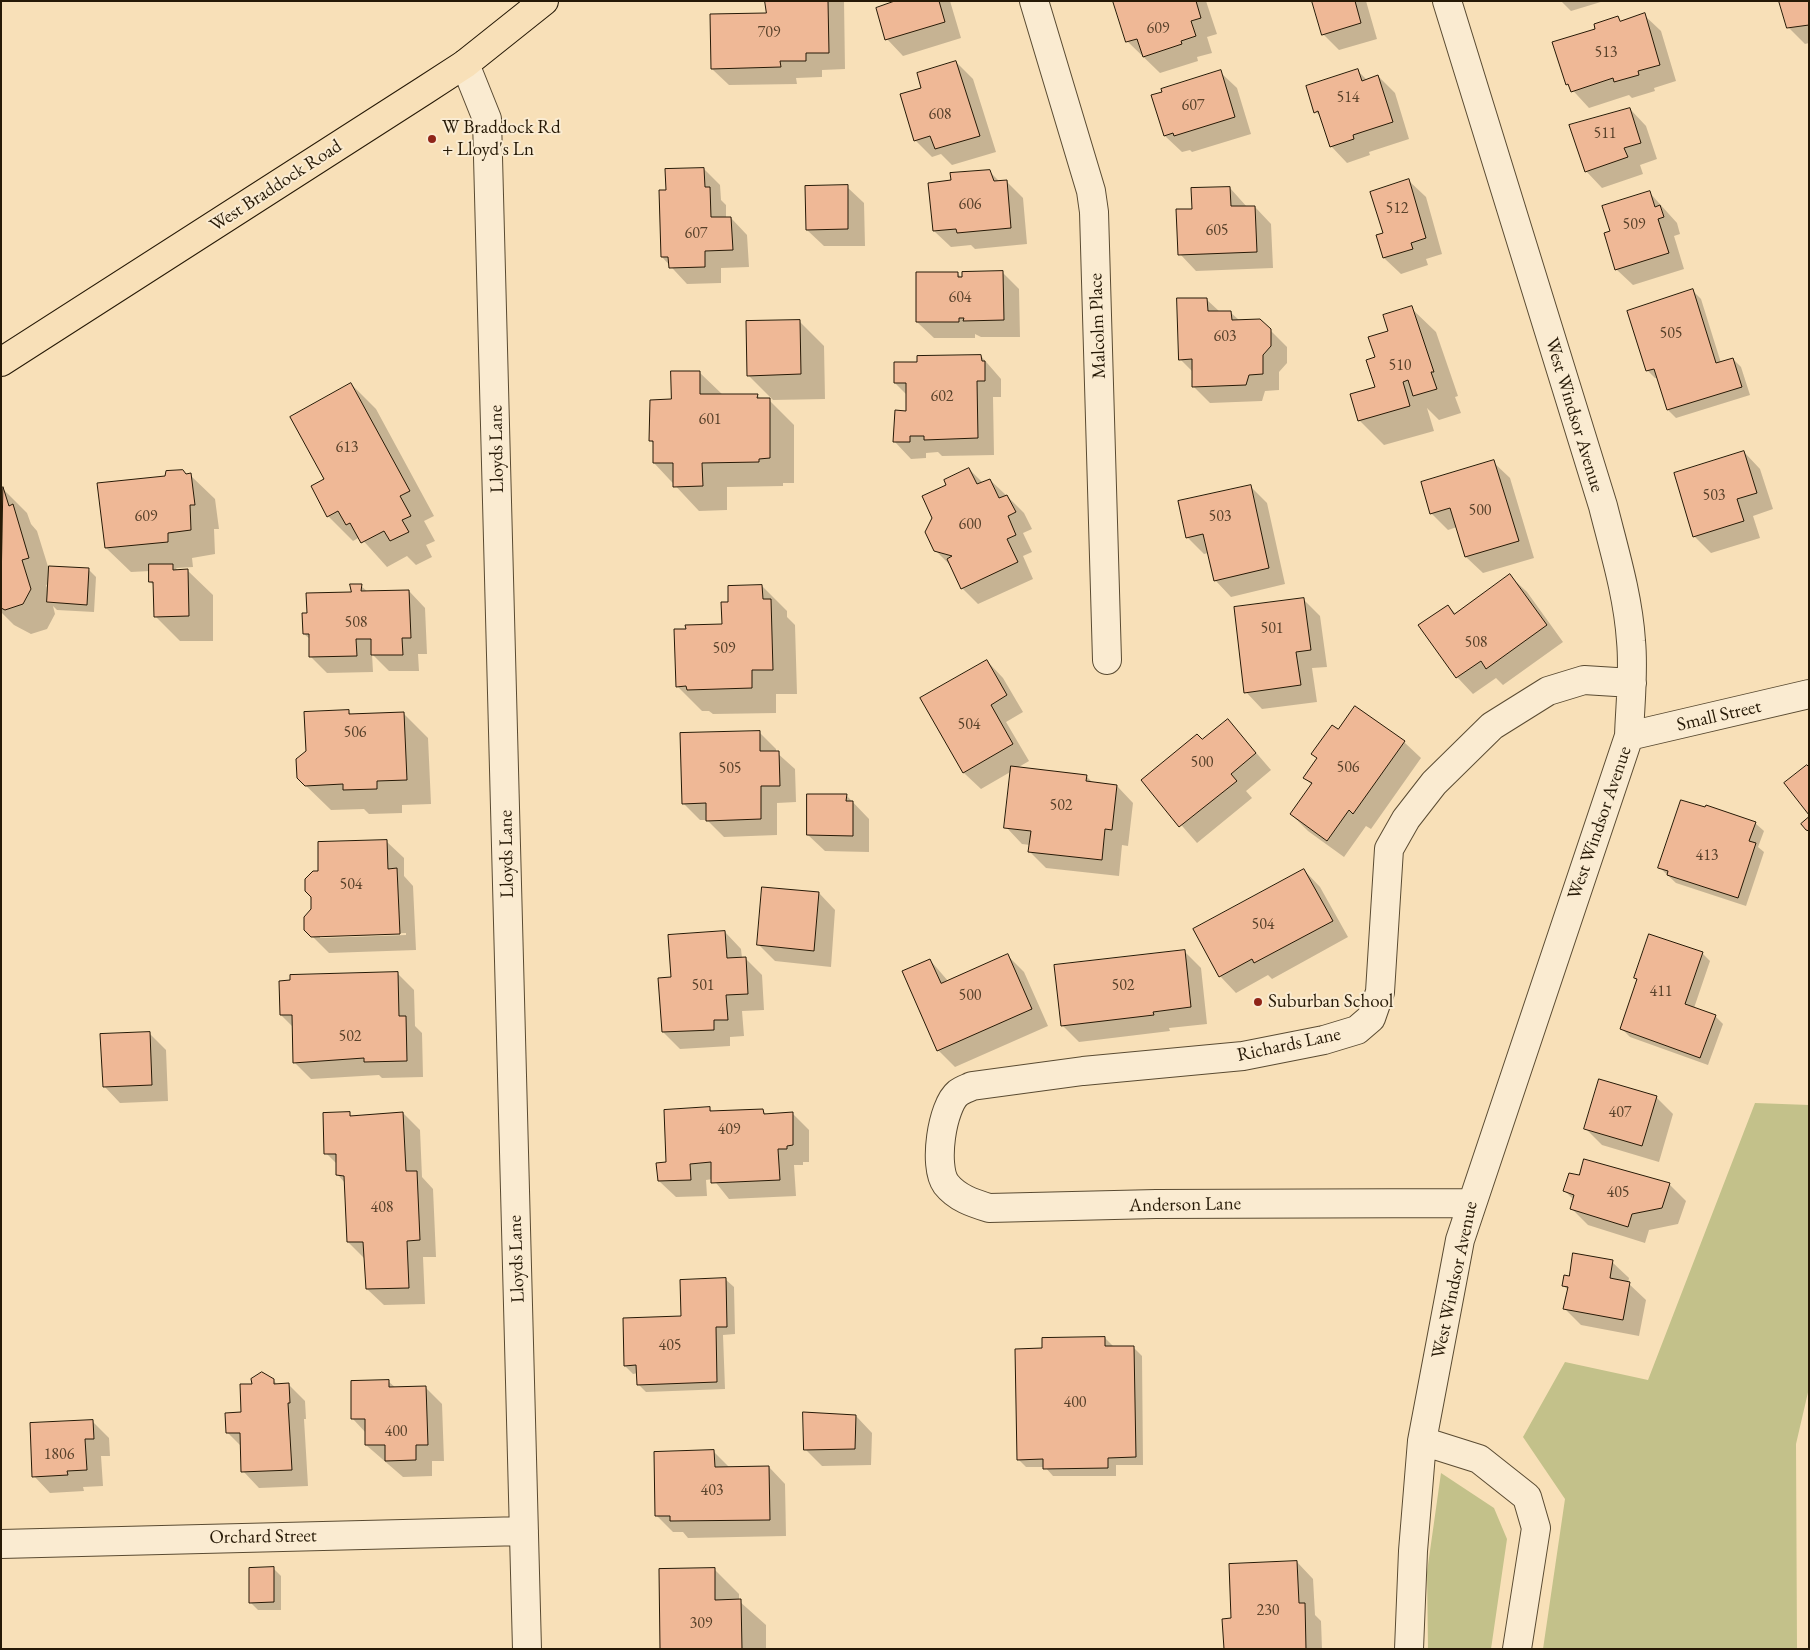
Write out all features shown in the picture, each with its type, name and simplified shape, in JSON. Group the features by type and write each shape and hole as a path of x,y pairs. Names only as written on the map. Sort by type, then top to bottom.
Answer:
{"main road":[{"name":"West Braddock Road","path":"1,362 465,64 544,1"}],"street":[{"name":"Malcolm Place","path":"1034,1 1091,191 1094,212 1107,660"},
{"name":"West Windsor Avenue","path":"1409,1649 1413,1550 1422,1442 1460,1240 1629,736 1632,682 1631,640 1621,575 1603,506 1447,1"},
{"name":"Lloyds Lane","path":"465,64 487,119 527,1649"},
{"name":"Richards Lane","path":"939,1146 940,1136 957,1094 972,1086 1083,1071 1243,1056 1324,1040 1357,1030 1371,1018 1380,992 1389,849 1406,819 1434,783 1492,726 1548,692 1584,680 1632,682"},
{"name":"Small Street","path":"1629,736 1809,694"},
{"name":"Anderson Lane","path":"939,1146 939,1160 946,1183 964,1200 989,1208 1156,1204 1471,1203"},
{"path":"1422,1442 1479,1459 1527,1497 1536,1528 1517,1649"},
{"name":"Orchard Street","path":"1,1544 524,1531"}],"shaded area":[{"path":"1755,1103 1809,1105 1809,1388 1796,1444 1797,1649 1543,1649 1565,1499 1523,1437 1565,1362 1648,1380"},
{"path":"1441,1473 1494,1508 1507,1539 1491,1649 1428,1649 1427,1572"}],"building":[{"path":"765,1 828,1 829,53 806,53 806,61 780,61 781,67 711,69 710,14 766,13"},
{"path":"895,1 939,1 945,22 885,40 876,8"},
{"path":"1113,1 1196,1 1201,18 1191,21 1196,36 1181,41 1182,44 1143,57 1137,39 1126,42"},
{"path":"1312,1 1355,1 1361,23 1322,35"},
{"path":"1779,1 1809,1 1809,25 1787,28"},
{"path":"1645,13 1660,65 1638,71 1639,75 1614,82 1613,78 1571,92 1568,84 1566,85 1552,42 1595,29 1594,24 1618,16 1620,21"},
{"path":"956,61 980,136 935,149 930,136 914,141 900,94 921,88 917,73"},
{"path":"1358,69 1362,81 1378,75 1393,122 1353,135 1354,139 1330,147 1318,111 1314,113 1306,86"},
{"path":"1221,70 1235,117 1174,136 1173,133 1164,136 1151,95 1162,92 1161,89"},
{"path":"1630,108 1641,143 1624,148 1628,157 1585,172 1569,125"},
{"path":"704,168 705,187 710,187 711,217 731,217 733,250 705,251 705,267 669,268 668,257 661,257 659,190 666,190 665,169"},
{"path":"990,170 994,181 1007,180 1011,228 957,233 956,229 933,231 928,183 951,180 950,173"},
{"path":"1409,179 1426,238 1411,243 1413,249 1383,258 1376,235 1383,233 1370,192"},
{"path":"848,185 848,229 806,230 805,186"},
{"path":"1230,187 1231,206 1255,206 1257,252 1178,255 1176,209 1192,209 1191,188"},
{"path":"1650,191 1655,207 1660,205 1664,217 1658,219 1669,253 1615,270 1604,233 1610,231 1602,206"},
{"path":"1003,271 1004,320 963,321 964,318 959,318 959,322 916,322 916,272 958,272 958,277 962,277 962,272"},
{"path":"1693,289 1716,363 1733,358 1742,387 1667,410 1654,369 1646,371 1627,311"},
{"path":"1177,298 1207,298 1208,311 1231,311 1232,320 1260,319 1271,329 1271,346 1263,355 1263,374 1249,375 1246,385 1192,387 1192,359 1179,360"},
{"path":"1412,306 1434,372 1431,372 1437,389 1413,396 1408,380 1403,382 1410,406 1358,421 1350,394 1375,387 1366,360 1375,357 1368,337 1388,331 1383,315"},
{"path":"800,320 801,374 747,376 746,321"},
{"path":"981,355 982,361 985,361 985,381 977,381 978,438 924,440 924,436 910,436 910,442 893,442 895,410 906,411 906,383 894,383 894,362 917,362 917,356"},
{"path":"671,371 700,371 700,394 758,394 757,398 770,398 770,458 759,459 759,462 702,463 703,486 673,487 673,463 653,463 653,441 649,441 650,400 671,399"},
{"path":"351,383 410,491 400,496 411,516 402,520 409,532 390,541 384,531 361,543 350,523 346,525 338,511 327,517 311,486 324,479 290,417"},
{"path":"1744,451 1757,493 1737,499 1744,521 1693,537 1674,473"},
{"path":"1494,460 1519,541 1465,557 1450,508 1430,514 1421,482"},
{"path":"969,468 977,484 990,479 999,498 1007,495 1016,512 1008,516 1016,535 1007,539 1018,562 961,589 947,559 952,556 934,551 925,532 932,518 922,496 946,485 944,480"},
{"path":"183,470 186,474 191,473 195,505 190,505 191,530 168,533 168,542 105,548 97,483 165,476 166,471"},
{"path":"1251,485 1269,568 1214,581 1203,534 1186,538 1178,501"},
{"path":"3,487 9,506 13,504 29,558 22,560 31,589 23,604 5,610 1,608"},
{"path":"149,564 173,564 173,570 188,569 189,616 154,617 153,582 149,582"},
{"path":"49,566 89,568 87,605 47,602"},
{"path":"1510,574 1547,625 1486,669 1481,661 1456,678 1418,625 1448,605 1454,614"},
{"path":"350,584 362,584 361,591 409,590 411,638 402,638 403,655 371,655 371,639 356,639 357,656 309,657 309,634 303,634 302,613 307,613 306,593 351,592"},
{"path":"762,585 763,599 771,599 773,670 752,670 752,688 687,690 686,686 676,687 674,629 686,629 685,625 722,624 721,602 728,602 728,586"},
{"path":"1304,598 1311,650 1296,652 1301,685 1244,693 1234,607"},
{"path":"987,660 1007,695 991,705 1013,744 963,773 920,698"},
{"path":"1355,706 1405,741 1353,814 1349,810 1327,841 1290,814 1312,783 1303,778 1317,758 1311,754 1332,725 1338,729"},
{"path":"349,710 349,714 404,712 407,780 377,781 377,789 343,790 343,784 305,786 297,778 296,759 306,751 304,712"},
{"path":"1228,719 1256,753 1231,774 1237,781 1179,827 1141,780 1197,734 1202,739"},
{"path":"760,731 760,751 779,751 780,786 761,786 761,819 706,821 706,803 682,804 680,733"},
{"path":"1807,765 1809,767 1809,815 1784,783"},
{"path":"1011,766 1087,775 1086,781 1117,785 1112,830 1105,829 1102,860 1028,852 1031,831 1004,828"},
{"path":"807,794 847,794 846,801 853,801 853,836 807,835"},
{"path":"1681,800 1705,807 1706,805 1756,822 1749,841 1756,843 1738,898 1667,875 1668,871 1658,868"},
{"path":"1809,817 1809,831 1801,824"},
{"path":"387,840 388,869 397,868 400,934 311,937 304,930 304,917 311,909 311,897 305,891 305,879 313,871 318,871 318,842"},
{"path":"1304,869 1333,921 1254,963 1252,959 1219,977 1193,929"},
{"path":"762,887 819,892 814,951 757,945"},
{"path":"725,931 727,958 746,957 748,994 726,995 728,1020 714,1020 714,1030 662,1032 658,978 671,977 668,935"},
{"path":"1649,934 1703,952 1685,1004 1716,1015 1700,1058 1620,1029 1637,979 1634,978"},
{"path":"1185,950 1191,1007 1153,1012 1154,1015 1061,1026 1054,965"},
{"path":"1008,954 1032,1009 937,1051 902,971 930,959 941,983"},
{"path":"398,972 399,1016 406,1016 407,1061 364,1062 364,1058 293,1063 292,1015 280,1015 279,981 290,980 290,975"},
{"path":"150,1032 152,1085 103,1087 100,1034"},
{"path":"1599,1079 1657,1096 1642,1146 1584,1129"},
{"path":"710,1107 710,1111 763,1109 764,1114 793,1112 793,1145 787,1146 787,1149 778,1149 780,1180 711,1183 711,1162 690,1164 691,1180 658,1181 656,1163 666,1162 664,1110"},
{"path":"350,1112 350,1116 403,1112 406,1171 417,1171 420,1240 407,1241 409,1288 366,1289 363,1242 347,1242 344,1176 336,1175 336,1154 324,1154 323,1113"},
{"path":"1584,1159 1670,1183 1662,1208 1632,1214 1628,1227 1570,1209 1574,1195 1563,1191 1569,1173 1579,1175"},
{"path":"1573,1253 1613,1260 1610,1278 1630,1282 1623,1320 1563,1309 1568,1287 1562,1286 1564,1275 1569,1276"},
{"path":"726,1278 727,1327 716,1327 717,1382 637,1385 636,1365 624,1366 623,1318 681,1316 680,1280"},
{"path":"1105,1337 1105,1346 1134,1346 1136,1457 1108,1458 1108,1468 1043,1469 1043,1459 1017,1460 1015,1349 1042,1348 1042,1338"},
{"path":"262,1372 274,1379 274,1384 289,1383 290,1403 288,1403 292,1470 241,1472 240,1433 226,1433 225,1413 241,1412 240,1384 252,1384 251,1379"},
{"path":"389,1380 389,1387 426,1386 428,1445 416,1445 416,1460 385,1461 385,1445 365,1445 365,1419 351,1419 351,1381"},
{"path":"803,1412 856,1415 855,1449 804,1450"},
{"path":"93,1420 94,1439 85,1439 87,1470 67,1471 68,1475 32,1477 30,1423"},
{"path":"714,1450 715,1467 769,1466 770,1520 670,1521 670,1516 655,1516 654,1452"},
{"path":"1297,1561 1299,1603 1305,1603 1306,1649 1224,1649 1222,1619 1231,1618 1229,1564"},
{"path":"274,1567 274,1602 249,1603 249,1568"},
{"path":"715,1568 715,1600 741,1599 742,1649 660,1649 659,1569"}],"place":[{"name":"W Braddock Rd + Lloyd's Ln","path":"432,139"},
{"name":"Suburban School","path":"1258,1002"}]}
